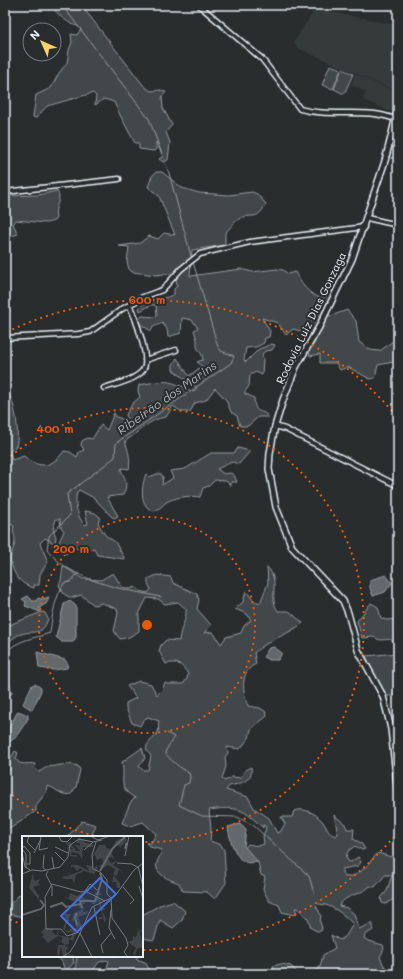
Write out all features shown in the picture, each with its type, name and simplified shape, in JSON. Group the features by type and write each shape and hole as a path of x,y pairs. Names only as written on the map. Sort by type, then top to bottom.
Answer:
{"main road":[{"name":"Rodovia Luiz Dias Gonzaga","path":"398,109 394,119 385,161 364,227 337,290 296,367 274,426 269,469 276,507 292,547 319,577 331,587 342,601 348,613 358,650 383,696 393,738 398,795"}],"street":[{"path":"199,5 262,59 300,109 326,114 374,114 394,119"},
{"path":"5,192 119,179"},
{"path":"367,218 398,225"},
{"path":"5,338 90,332 122,308 143,297 162,290 181,269 200,254 250,242 364,227"},
{"path":"104,388 139,374 143,370 145,360 141,337 129,305"},
{"path":"145,360 176,350"},
{"path":"274,426 285,429 398,486"}],"shaded area":[{"path":"51,5 81,5 144,86 151,91 161,90 166,92 162,97 163,108 172,125 166,132 170,143 168,160 163,162 159,159 163,156 156,142 156,149 154,151 139,149 139,143 135,143 114,102 104,99 95,105 96,96 93,93 47,106 36,118 33,117 36,95 51,88 59,73 67,63 72,42 71,34 77,35 81,29 62,17"},
{"path":"315,9 398,25 398,92 298,48 294,42"},
{"path":"330,65 341,69 333,89 322,85"},
{"path":"342,69 353,74 344,94 334,89"},
{"path":"355,74 398,93 391,112 363,100 366,92 351,85"},
{"path":"156,172 162,172 182,188 199,193 229,195 252,192 257,194 266,204 263,210 256,215 243,217 235,222 225,233 225,245 192,250 190,276 241,269 252,272 277,269 283,270 288,274 295,272 309,292 317,297 322,298 334,289 323,315 327,314 331,316 347,310 356,321 359,342 370,350 380,351 398,337 398,361 378,365 375,378 370,379 348,367 340,370 336,363 320,363 320,354 310,356 309,349 314,344 321,326 319,323 312,334 293,329 286,335 278,323 262,318 270,331 269,337 265,338 264,343 256,347 246,348 244,360 246,362 259,349 272,344 275,345 272,350 265,351 262,354 262,375 256,372 250,375 249,386 244,393 254,398 257,410 269,417 258,417 248,426 240,426 237,416 231,412 226,400 215,388 206,400 195,403 190,412 182,412 173,406 166,417 149,423 125,441 129,454 130,465 129,469 122,468 121,470 126,482 126,488 123,495 107,497 118,516 114,518 111,516 94,498 79,490 76,496 77,510 82,522 85,525 88,524 85,511 95,513 100,517 98,523 105,535 115,542 125,559 97,555 94,548 84,552 72,546 66,554 59,542 64,531 61,527 60,519 56,519 53,529 56,537 55,544 45,538 40,543 48,562 40,574 39,585 34,585 34,588 20,581 13,570 10,559 15,540 13,530 14,526 5,521 5,389 9,393 12,400 17,425 16,446 10,451 12,460 24,456 35,463 46,465 55,460 64,451 70,452 77,457 79,452 84,450 81,445 82,441 87,438 92,439 101,425 107,430 114,413 116,417 128,421 126,415 132,404 140,397 138,391 139,385 155,382 167,382 193,392 197,388 173,370 173,365 177,358 189,376 202,366 197,362 203,360 197,347 197,340 194,330 198,328 192,320 182,318 181,333 168,337 167,329 162,323 153,327 151,331 140,324 138,320 142,316 155,317 157,315 156,305 151,305 140,311 139,308 147,301 165,298 174,294 174,289 177,286 176,278 173,273 156,275 132,272 129,269 127,262 129,247 119,246 140,243 149,236 158,239 164,233 175,235 159,196 148,187 152,176"},
{"path":"57,191 59,194 59,201 55,214 56,218 54,221 46,223 16,220 13,224 18,234 5,238 5,196 38,195"},
{"path":"238,448 250,451 239,464 232,462 217,469 224,474 230,473 234,475 237,482 231,482 231,486 226,481 215,480 209,486 203,488 200,497 187,496 173,499 154,511 145,505 142,495 143,483 146,474 149,477 161,474 163,477 162,485 173,478 170,471 185,469 211,453 234,453"},
{"path":"63,566 83,579 101,580 113,573 122,587 130,589 135,587 140,591 148,593 151,589 148,584 148,579 157,575 171,577 173,583 197,594 199,600 197,609 211,625 204,633 213,632 221,644 226,637 241,633 244,626 251,620 247,614 235,609 243,602 246,591 254,601 260,603 268,583 267,567 273,578 274,601 278,611 289,611 303,623 259,648 254,653 256,664 251,667 245,677 245,695 248,706 260,708 266,712 267,716 251,729 249,738 240,749 227,747 228,753 225,757 226,766 222,779 225,781 232,777 241,778 245,770 251,767 250,776 248,779 241,783 229,786 226,790 248,797 254,808 269,818 277,833 280,832 285,824 281,817 292,817 294,811 298,810 305,810 316,816 333,835 336,836 338,834 334,815 345,824 347,829 354,829 353,839 361,843 365,849 362,850 355,846 348,851 346,857 348,861 351,862 358,857 361,862 358,866 342,869 345,877 356,875 378,853 398,859 398,896 386,904 382,903 381,898 387,891 392,875 385,875 375,887 370,886 367,889 345,899 339,906 347,908 354,914 359,929 373,924 373,930 365,935 364,938 368,941 383,945 384,949 380,957 384,966 392,972 398,970 398,974 316,974 315,971 320,967 323,955 335,948 331,935 340,940 346,936 353,924 333,908 323,904 318,904 316,906 321,915 320,922 322,928 321,931 317,931 311,928 308,919 298,908 295,908 297,913 295,915 282,912 279,905 269,901 263,889 265,877 261,875 258,862 249,859 245,848 248,844 258,846 264,844 263,836 266,828 263,825 263,828 245,812 226,808 209,810 211,829 210,841 221,845 224,850 226,883 215,899 207,892 183,891 179,883 168,879 158,871 157,863 162,850 150,847 146,843 151,843 156,834 143,822 130,826 122,823 130,803 135,798 129,794 124,786 122,762 142,748 145,758 139,767 143,770 148,770 151,756 147,752 146,748 148,743 158,732 159,721 148,717 143,720 140,726 132,723 126,708 126,703 136,698 127,686 139,681 151,684 157,695 162,690 165,683 183,684 187,679 188,674 184,668 176,663 166,664 159,651 161,645 166,640 179,641 186,609 178,602 165,604 158,599 147,598 139,614 139,631 129,637 120,639 114,631 118,613 117,609 102,603 94,605 81,595 71,598 64,594 59,585"},
{"path":"386,575 392,583 385,592 373,596 370,588 370,580"},
{"path":"28,596 33,601 36,601 38,598 49,598 46,604 40,607 40,612 25,606 26,602 22,599"},
{"path":"70,601 76,606 76,637 73,642 62,642 56,637 64,604"},
{"path":"371,603 378,607 381,618 386,620 398,619 398,653 394,642 391,640 382,640 374,637 362,638 357,621"},
{"path":"42,612 45,613 48,619 41,630 19,635 5,645 5,628"},
{"path":"274,647 282,653 278,660 269,660 263,657 269,648"},
{"path":"37,652 65,660 68,664 67,668 54,670 39,668"},
{"path":"398,653 398,696 387,696 375,676 366,656"},
{"path":"35,684 41,688 41,691 32,710 23,704 32,685"},
{"path":"18,711 28,715 28,719 15,738 9,742 5,738 5,735"},
{"path":"15,751 18,753 16,759 20,763 35,764 34,768 39,772 47,767 69,764 78,766 80,770 76,787 71,794 67,795 61,793 47,786 46,793 36,805 36,811 11,828 5,826 5,774 10,770 10,760"},
{"path":"82,821 96,825 91,836 68,836"},
{"path":"240,824 246,830 244,846 257,861 249,863 242,861 234,849 228,827"},
{"path":"22,892 22,917 9,914 10,904"},
{"path":"173,901 185,911 182,920 173,928 160,920 154,940 143,938 143,914 160,905"},
{"path":"58,957 73,957 74,963 65,971 62,962"},
{"path":"77,957 138,957 136,959 145,962 152,974 108,974 107,967 109,961 106,960 99,962 92,972 81,974 75,971"},
{"path":"281,964 291,966 298,974 275,974 273,966"}],"waterway":[{"name":"Ribeirão dos Marins","path":"62,5 149,119 169,173 191,256"},
{"name":"Ribeirão dos Marins","path":"161,597 115,587 84,576 69,569 57,560 47,549 49,536 70,515 67,494 115,457 116,443 231,363 234,356 221,351 218,347 193,262"},
{"path":"5,653 20,642 50,633 54,607 58,595 64,583 70,582 78,573"},
{"path":"5,682 10,685 12,693 5,699"},
{"path":"167,733 174,737 165,752 166,755 179,767 189,773 190,777 189,783 184,785 179,805 202,816 237,817 253,825 309,876 314,893"}]}
